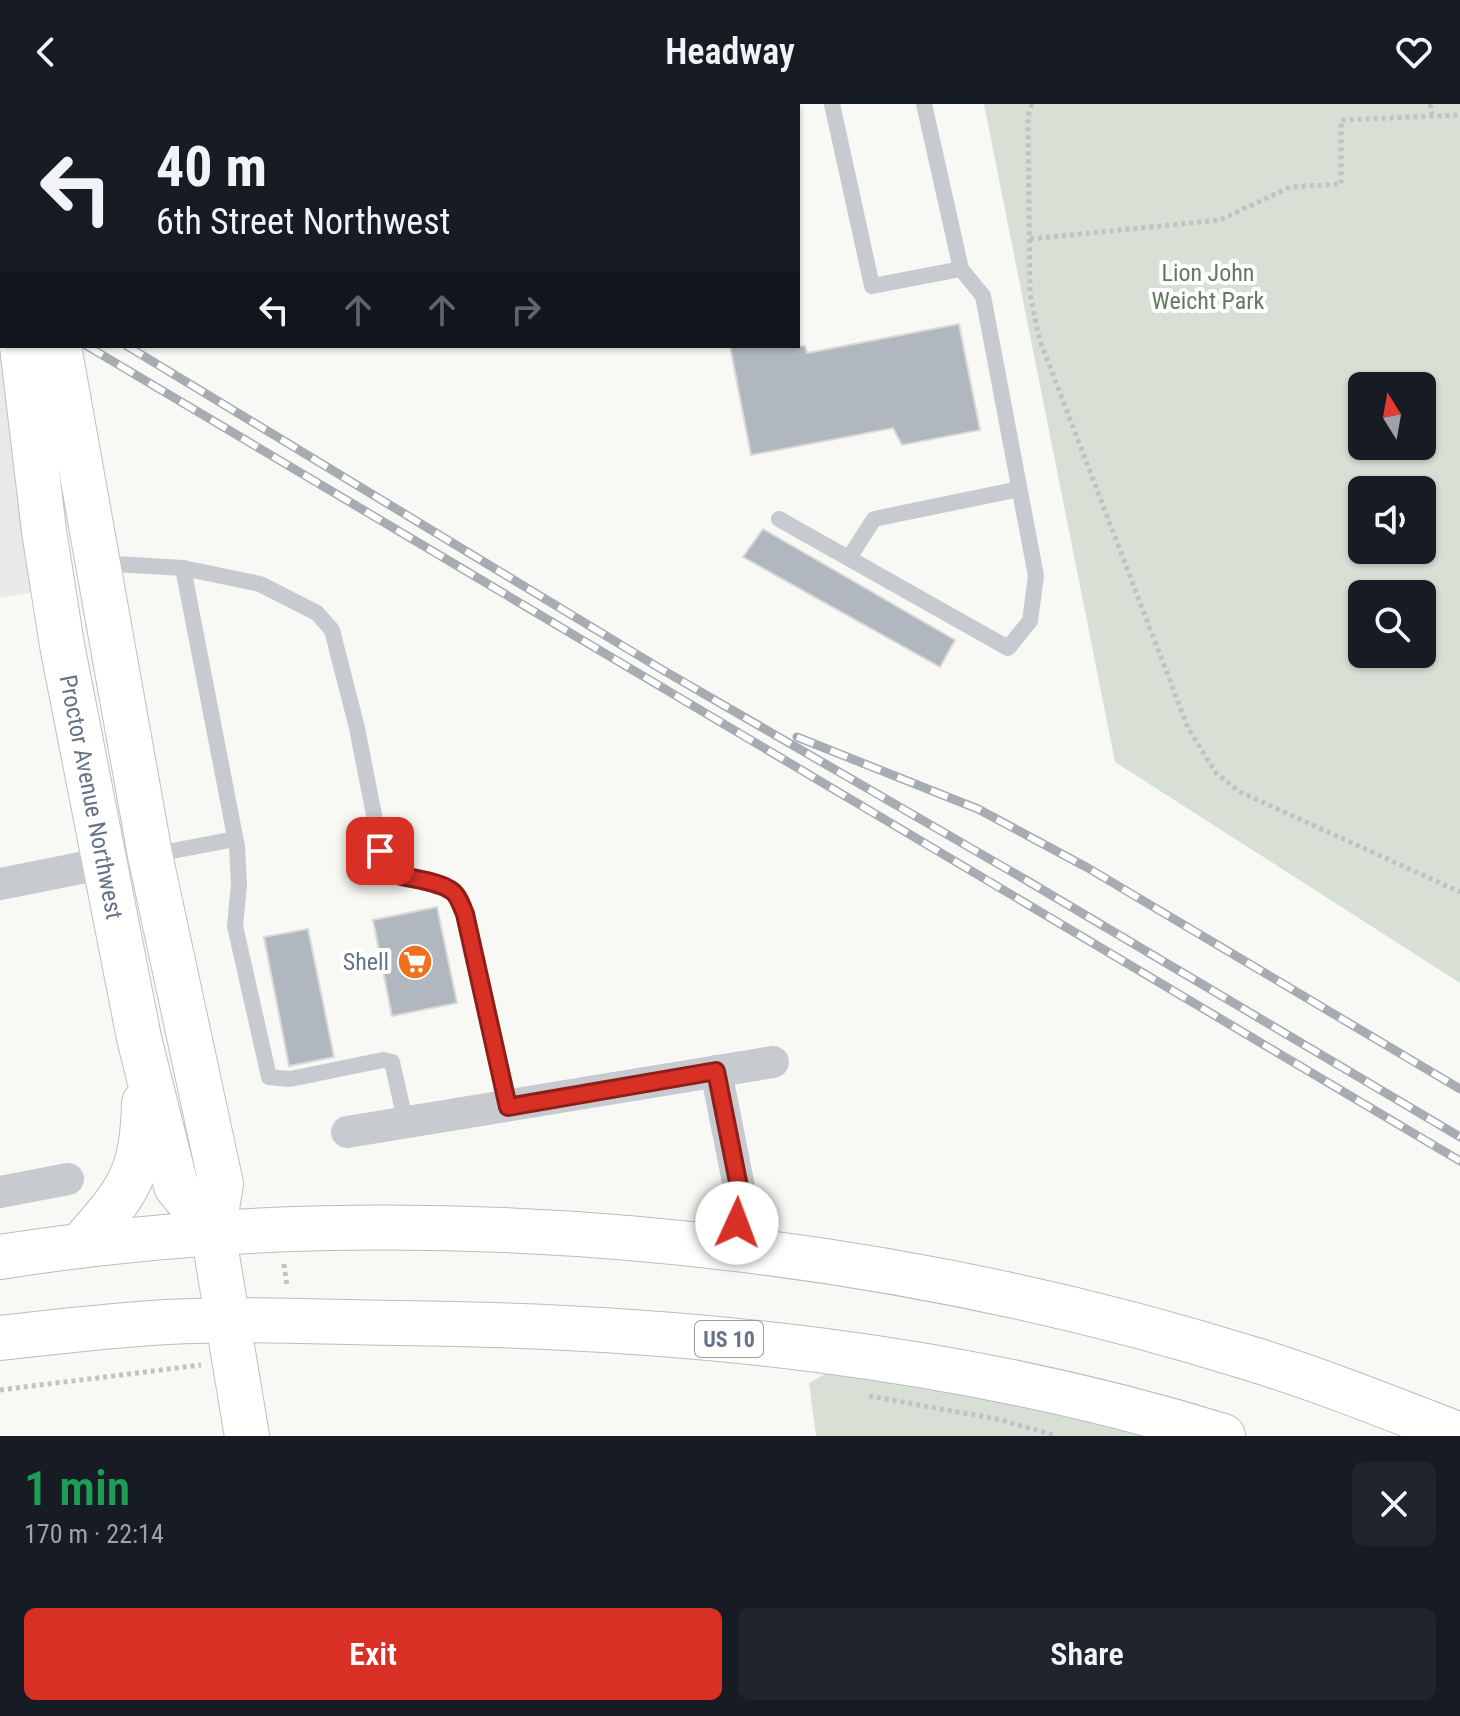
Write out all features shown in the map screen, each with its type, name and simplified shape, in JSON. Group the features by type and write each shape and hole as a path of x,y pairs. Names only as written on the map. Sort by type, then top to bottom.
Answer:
{"main road":[{"name":"Proctor Avenue Northwest","path":"22,348 44,531 62,645 146,1065 176,1186 213,1232"},
{"name":"Proctor Avenue Northwest","path":"59,348 150,855 221,1184 213,1232 247,1436"},
{"path":"80,1246 116,1205 133,1179 143,1143 146,1065"},
{"path":"0,1257 213,1232 458,1230 733,1249 909,1276 1081,1312 1251,1358 1460,1435"},
{"name":"US 10","path":"0,1338 165,1322 226,1320 548,1326 689,1335 774,1344 958,1372 1111,1406 1223,1436"}],"street":[{"path":"0,884 150,855"},
{"path":"347,1132 773,1062"},
{"path":"716,1071 741,1197 733,1249"},
{"path":"0,1192 68,1179"}],"lane":[{"path":"832,104 872,286 961,269"},
{"path":"779,519 1008,648 1030,621 1036,576 983,296 961,269 924,104"},
{"path":"849,558 874,519 1019,489"},
{"path":"96,563 183,568 260,584 317,613 332,630 357,728 384,866 388,872 409,880 430,881 453,891 465,914 508,1107"},
{"path":"183,568 235,839 239,867 235,926 269,1077 290,1079 383,1060 392,1062 406,1124"},
{"path":"150,855 235,839"}],"path":[{"path":"1032,104 1028,116 1030,293 1039,338 1188,728 1216,773 1240,792 1460,892"},
{"path":"1430,104 1432,114"},
{"path":"1030,239 1220,220 1290,187 1341,184 1341,120 1460,115"},
{"path":"279,1232 292,1320"},
{"path":"0,1390 170,1369"},
{"path":"860,1395 997,1419 1057,1436"}],"shaded area":[{"path":"0,348 2,348 33,592 0,598"}],"green space":[{"name":"Lion John Weicht Park","path":"984,104 1460,104 1460,983 1115,762"},
{"path":"832,1370 909,1377 1162,1436 816,1436 809,1383"}],"building":[{"path":"959,324 980,430 902,445 893,428 751,455 730,348 805,346 807,353"},
{"path":"763,529 955,640 940,667 743,557"},
{"name":"Shell","path":"437,907 457,1003 392,1016 373,920"},
{"name":"Shell","path":"308,929 334,1057 289,1066 264,937"}],"railway":[{"path":"90,348 1460,1161"},
{"path":"130,348 661,669 1026,880 1460,1137"},
{"path":"797,737 978,809 1088,868 1460,1089"}],"place":[{"name":"Shell","path":"415,962"}],"route":[{"path":"380,851 388,872 409,880 430,881 453,891 465,914 508,1107 716,1071 741,1197 737,1223"}]}
